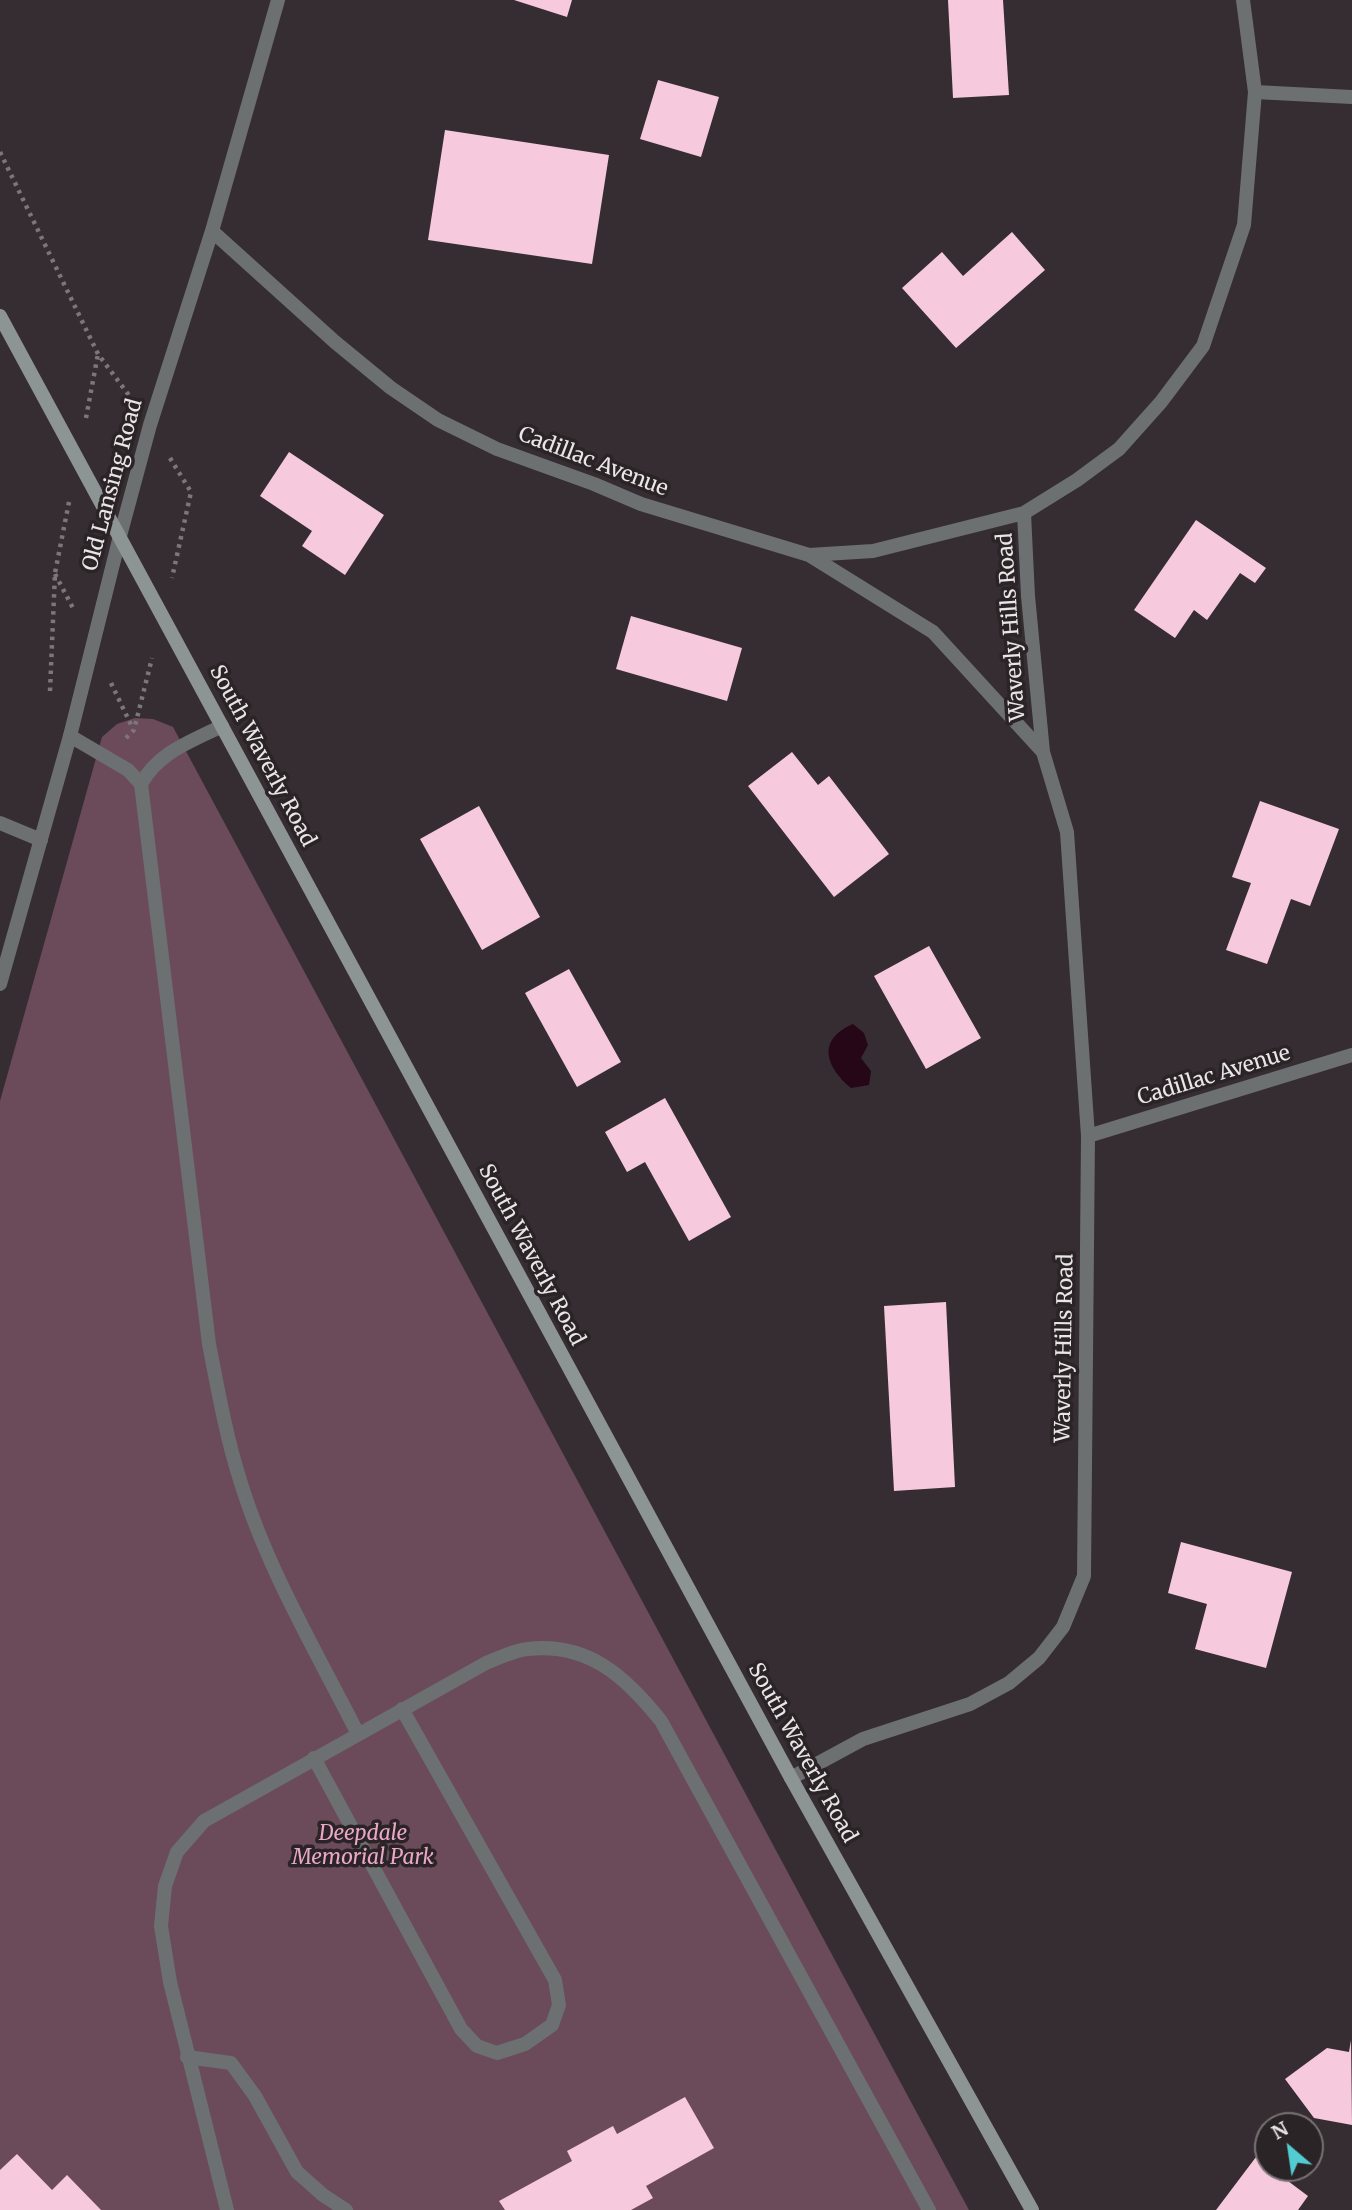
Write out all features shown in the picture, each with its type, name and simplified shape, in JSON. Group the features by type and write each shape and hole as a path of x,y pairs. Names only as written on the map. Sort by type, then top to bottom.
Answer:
{"main road":[{"name":"South Waverly Road","path":"0,316 791,1778 1032,2210"}],"street":[{"name":"Old Lansing Road","path":"0,984 70,736 150,425 212,231 278,0"},
{"name":"Waverly Hills Road","path":"791,1778 863,1739 970,1704 1009,1683 1039,1658 1063,1628 1084,1576 1088,1136 1068,832 1043,752 1028,596 1024,513 1077,480 1119,449 1161,402 1203,346 1244,225 1255,92 1243,0"},
{"path":"1255,92 1352,97"},
{"name":"Cadillac Avenue","path":"212,231 335,342 391,388 439,420 497,449 641,504 699,524 809,555 873,551 1024,513"},
{"name":"Waverly Hills Road","path":"809,555 933,632 1043,752"},
{"path":"141,784 150,769 166,755 222,726"},
{"path":"70,736 128,770 141,784 209,1344 223,1417 240,1481 269,1557 358,1734"},
{"path":"0,823 41,840"},
{"name":"Cadillac Avenue","path":"1088,1136 1352,1055"},
{"path":"227,2210 187,2057 161,1926 165,1886 177,1852 204,1821 486,1662 527,1649 569,1651 607,1666 639,1693 661,1721 929,2210"},
{"path":"314,1758 461,2029 477,2046 497,2053 525,2044 552,2025 559,2006 555,1980 402,1709"},
{"path":"187,2057 231,2063 255,2096 298,2172 323,2195 346,2210"}],"path":[{"path":"0,152 99,354"},
{"path":"107,756 134,730 191,492"}],"green space":[{"name":"Deepdale Memorial Park","path":"135,718 153,719 173,727 969,2210 0,2210 0,1101 102,737 117,724"}],"shaded area":[{"path":"853,1024 864,1033 868,1045 861,1058 871,1071 869,1085 851,1088 836,1071 829,1054 834,1038 841,1030"}],"building":[{"path":"514,0 572,0 567,17"},
{"path":"948,0 1003,0 1009,95 953,98"},
{"path":"658,80 719,97 701,157 640,139"},
{"path":"445,130 609,155 592,264 428,240"},
{"path":"1012,232 1045,270 956,348 902,288 942,252 963,276"},
{"path":"289,452 384,515 345,575 302,546 312,531 260,496"},
{"path":"1196,520 1266,568 1255,583 1240,573 1207,620 1194,610 1175,638 1134,610"},
{"path":"631,616 742,648 727,701 616,669"},
{"path":"792,752 818,785 829,776 889,854 834,897 748,786"},
{"path":"1260,801 1339,829 1310,906 1291,899 1267,964 1226,950 1251,883 1232,877"},
{"path":"479,806 540,917 482,950 420,839"},
{"path":"929,946 981,1038 926,1069 874,976"},
{"path":"569,969 621,1062 577,1087 525,993"},
{"path":"665,1098 731,1217 689,1241 645,1162 627,1172 605,1132"},
{"path":"946,1302 955,1487 894,1491 884,1306"},
{"path":"1181,1542 1292,1572 1266,1668 1195,1649 1207,1604 1168,1593"},
{"path":"1351,2040 1352,2125 1324,2120 1324,2112 1310,2112 1285,2079 1327,2048 1349,2052"},
{"path":"685,2097 714,2148 646,2186 653,2198 631,2210 505,2210 499,2201 572,2161 567,2151 613,2126 617,2134"},
{"path":"17,2154 52,2190 67,2175 101,2210 0,2210 0,2170"},
{"path":"1254,2160 1254,2182 1289,2182 1308,2196 1298,2210 1216,2210"}]}
